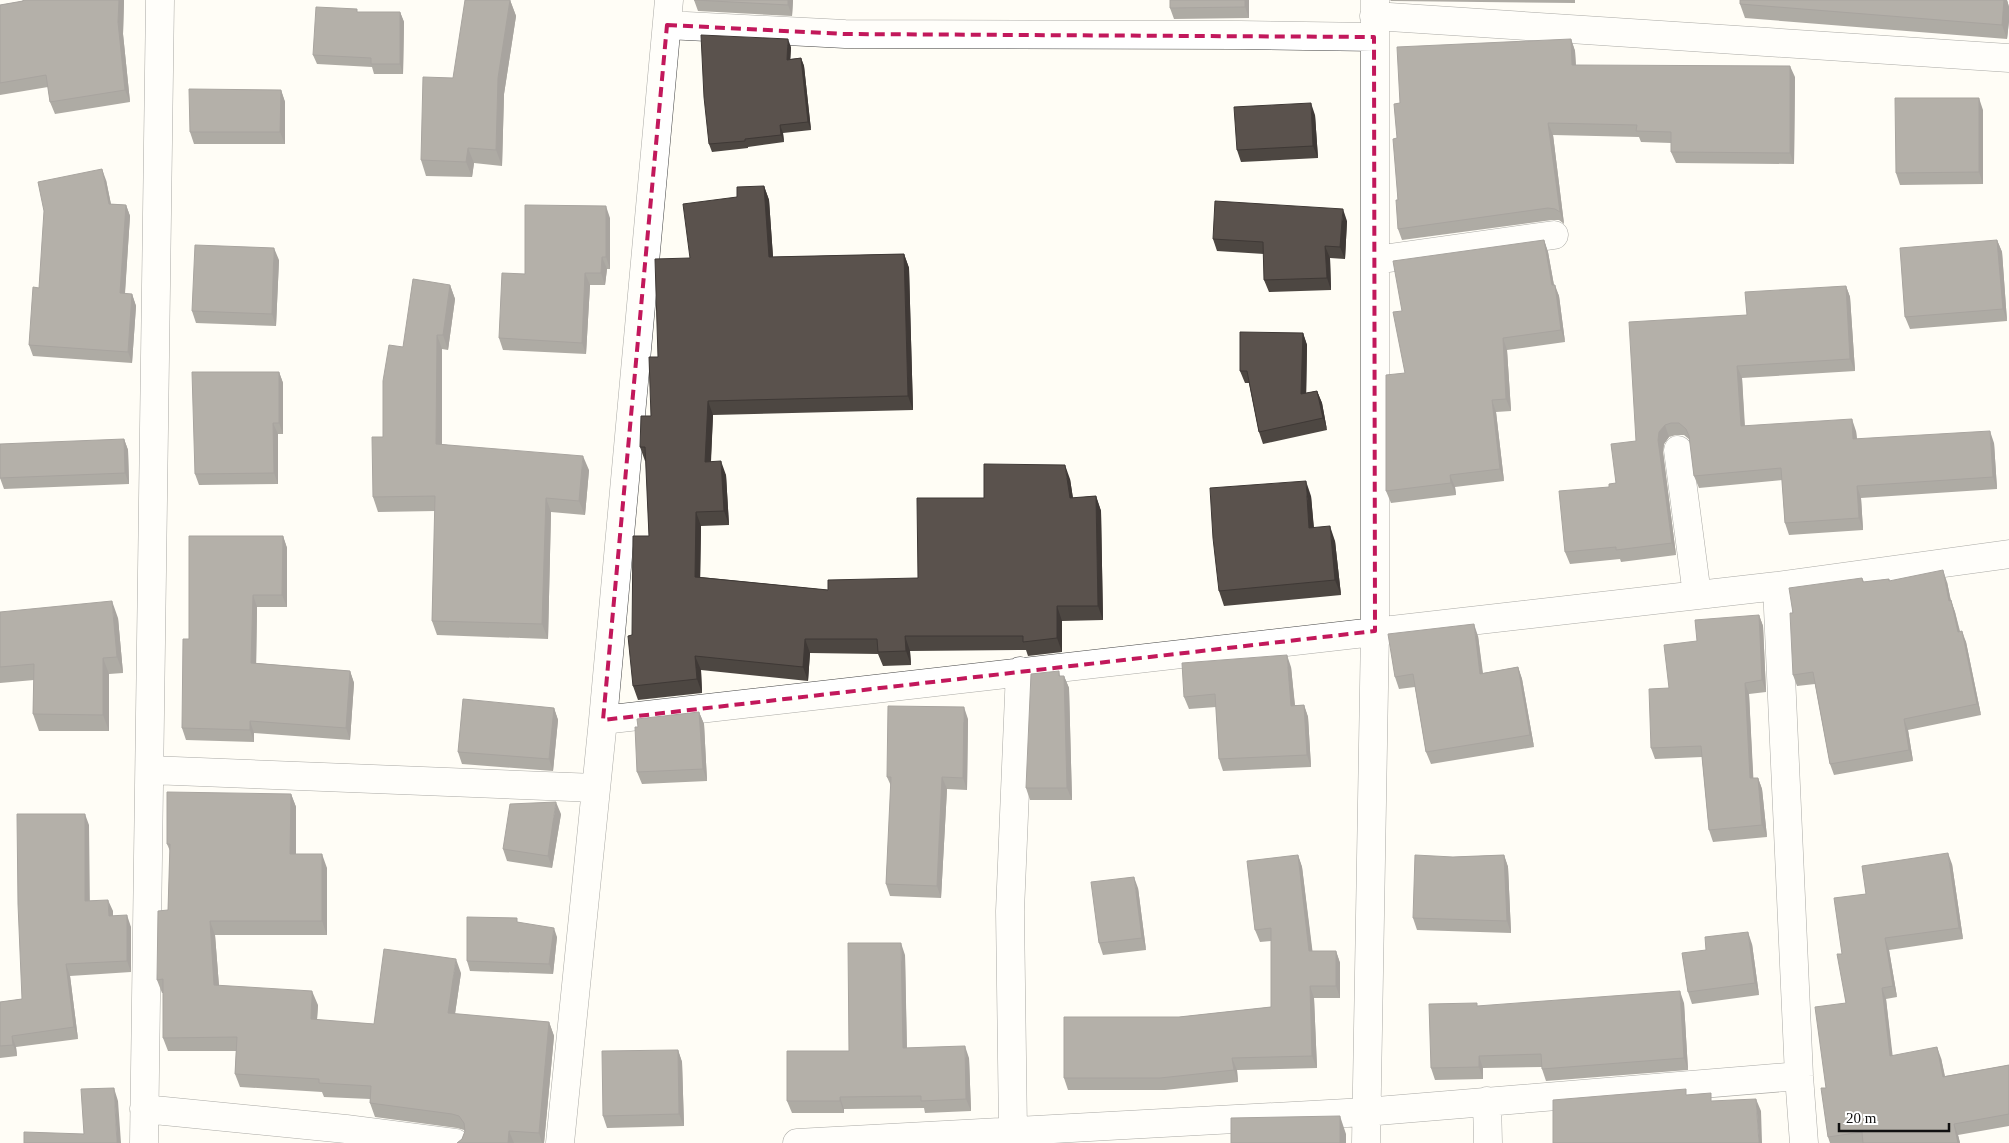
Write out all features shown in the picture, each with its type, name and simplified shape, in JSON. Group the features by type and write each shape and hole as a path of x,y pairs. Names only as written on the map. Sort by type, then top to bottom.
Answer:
{"street":[{"path":"144,1143 160,0"},
{"path":"560,1143 603,720 668,13 845,34 1240,35 1374,18 2009,58"},
{"path":"1366,1143 1365,1112 1375,631 1374,18"},
{"path":"1375,260 1554,235"},
{"path":"1678,450 1697,595"},
{"path":"603,720 1777,586 2009,554"},
{"path":"1777,586 1799,1076 1804,1143"},
{"path":"1013,1131 1010,911 1020,672"},
{"path":"150,770 596,788"},
{"path":"797,1143 1365,1112 1799,1076"},
{"path":"1487,1101 1488,1143"},
{"path":"144,1109 346,1129 455,1143"}],"highlighted area":[{"path":"667,25 845,34 1374,37 1375,631 603,720"}],"building":[{"path":"23,0 119,0 118,22 125,90 50,102 46,75 0,83 0,5"},
{"path":"465,0 510,0 498,78 496,150 468,148 466,162 421,160 423,77 453,78"},
{"path":"694,0 788,0 788,5"},
{"path":"1170,0 1245,0 1245,7 1170,8"},
{"path":"1740,0 2004,0 2002,25 1740,4"},
{"path":"316,7 357,9 357,12 400,12 400,64 371,64 371,58 313,55"},
{"path":"701,35 788,39 787,60 801,58 808,122 780,125 781,135 709,144 704,97"},
{"path":"1571,39 1572,65 1790,66 1790,153 1671,152 1671,132 1636,131 1637,125 1548,123 1560,212 1548,208 1398,229 1396,200 1398,200 1393,139 1397,138 1394,104 1400,103 1397,47"},
{"path":"189,89 281,90 280,132 190,132"},
{"path":"1895,98 1979,98 1979,172 1896,173"},
{"path":"1311,103 1313,146 1237,150 1234,107"},
{"path":"102,169 109,204 126,205 120,293 132,294 128,352 29,345 33,287 39,288 44,211 38,182"},
{"path":"764,186 769,257 904,254 908,396 708,401 705,462 721,461 724,511 696,512 695,577 828,590 828,580 918,578 917,498 984,498 984,464 1065,465 1070,498 1096,496 1098,606 1057,606 1057,638 1023,642 1023,636 905,636 906,651 878,652 877,639 805,639 803,667 695,656 697,679 633,686 628,636 632,635 633,536 649,536 645,447 640,447 641,416 651,416 649,357 658,357 655,259 690,258 683,204 737,197 737,187"},
{"path":"1215,201 1343,209 1340,247 1325,246 1327,278 1264,280 1263,242 1213,239"},
{"path":"525,205 606,206 606,257 602,257 601,273 585,273 582,343 499,338 502,273 525,274"},
{"path":"1544,240 1552,285 1555,285 1561,330 1503,338 1506,399 1492,400 1500,469 1450,475 1451,483 1386,491 1386,375 1405,373 1393,312 1402,311 1393,261"},
{"path":"1997,240 2003,309 1905,317 1900,248"},
{"path":"195,245 274,248 272,314 192,311"},
{"path":"413,279 450,285 443,335 437,335 436,444 583,456 579,501 546,498 542,624 432,621 435,496 373,497 372,437 383,437 383,381 389,345 403,347"},
{"path":"1846,286 1850,359 1737,366 1741,426 1852,419 1853,439 1990,431 1993,477 1857,486 1859,518 1785,523 1781,468 1694,476 1689,436 1686,429 1679,423 1671,423 1665,425 1659,432 1658,440 1672,543 1616,550 1616,547 1565,552 1559,491 1609,487 1609,484 1616,483 1611,444 1636,441 1629,322 1747,315 1745,292"},
{"path":"1240,332 1303,333 1301,394 1317,391 1323,418 1259,432 1247,371 1240,371"},
{"path":"192,372 279,372 279,423 273,423 274,473 195,474"},
{"path":"124,439 125,473 0,478 0,444"},
{"path":"1306,481 1309,528 1330,526 1335,580 1219,591 1210,488"},
{"path":"189,536 283,536 282,595 253,595 251,663 350,671 346,728 250,721 250,730 182,728 183,639 189,639"},
{"path":"1943,570 1958,632 1962,631 1977,704 1904,719 1909,750 1830,764 1813,672 1793,675 1790,613 1793,613 1789,588 1862,578 1863,582 1889,579 1889,581"},
{"path":"112,601 117,657 103,658 103,715 33,714 34,664 0,667 0,612"},
{"path":"1759,615 1762,680 1745,683 1750,778 1758,778 1762,825 1709,830 1701,746 1651,748 1649,689 1669,688 1664,645 1697,641 1695,620"},
{"path":"1474,624 1480,674 1518,667 1530,735 1426,752 1413,674 1395,677 1388,634"},
{"path":"1287,655 1291,706 1304,705 1307,755 1219,759 1215,694 1184,697 1182,663"},
{"path":"1059,671 1059,676 1064,676 1067,788 1026,788 1031,674"},
{"path":"463,699 554,708 549,759 458,752"},
{"path":"888,706 964,707 963,778 942,777 937,886 886,884 891,777 887,777"},
{"path":"699,712 703,769 637,772 635,727 638,727 637,719"},
{"path":"167,792 291,794 290,854 322,854 322,921 210,921 214,985 312,991 311,1019 374,1024 384,949 456,959 448,1013 549,1022 539,1133 509,1131 508,1143 457,1143 462,1139 465,1131 464,1123 459,1116 370,1103 371,1086 319,1083 319,1079 235,1074 237,1037 163,1038 163,979 157,980 158,911 168,910 170,844 167,844"},
{"path":"556,802 548,856 503,849 510,804"},
{"path":"17,814 85,814 85,901 108,900 109,916 127,915 127,961 66,964 74,1027 12,1036 13,1045 0,1046 0,1002 22,999"},
{"path":"1948,853 1959,928 1885,938 1893,986 1882,988 1890,1056 1937,1047 1943,1077 2009,1065 2009,1114 1954,1124 1958,1143 1863,1143 1862,1132 1828,1137 1821,1088 1826,1088 1815,1007 1846,1003 1837,954 1842,954 1834,898 1866,894 1862,866"},
{"path":"1298,855 1309,951 1336,951 1336,986 1310,986 1312,1056 1232,1058 1234,1070 1160,1078 1064,1078 1064,1017 1179,1017 1271,1007 1271,928 1255,930 1247,861"},
{"path":"1415,855 1453,857 1504,855 1507,921 1413,918"},
{"path":"1134,877 1142,938 1099,943 1091,882"},
{"path":"467,917 517,918 517,922 554,928 549,964 467,961"},
{"path":"1748,932 1755,983 1688,992 1682,953 1706,950 1705,937"},
{"path":"848,943 901,943 903,1048 965,1046 966,1099 921,1101 921,1096 840,1097 840,1101 787,1101 787,1051 849,1051"},
{"path":"1680,991 1684,1058 1542,1069 1541,1054 1479,1056 1479,1067 1431,1068 1429,1004 1477,1003 1477,1006"},
{"path":"678,1050 679,1114 603,1116 602,1051"},
{"path":"114,1088 117,1143 24,1143 24,1132 84,1134 81,1089"},
{"path":"1686,1089 1686,1095 1711,1093 1711,1101 1756,1099 1759,1143 1553,1143 1553,1100"},
{"path":"1340,1116 1340,1143 1231,1143 1231,1118"}]}
